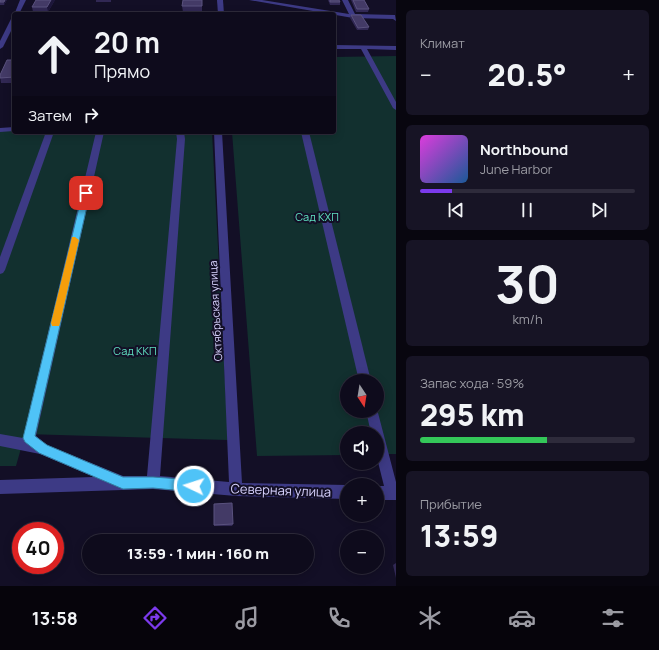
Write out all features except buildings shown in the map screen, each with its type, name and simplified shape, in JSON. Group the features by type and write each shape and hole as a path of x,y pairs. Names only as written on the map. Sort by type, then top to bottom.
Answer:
{"street":[{"path":"17,12 23,0"},
{"path":"220,0 221,12"},
{"path":"252,0 328,12"},
{"path":"345,0 353,16"},
{"path":"336,13 353,16 396,18"},
{"path":"0,47 12,23"},
{"path":"336,47 396,48"},
{"path":"364,47 396,108"},
{"path":"0,130 12,128"},
{"path":"0,270 49,134"},
{"path":"43,449 29,438 100,134"},
{"path":"153,482 180,134"},
{"name":"Октябрьская улица","path":"218,134 236,489"},
{"path":"305,134 363,374"},
{"path":"374,418 394,493 384,492"},
{"path":"0,440 43,449 123,483"},
{"name":"Северная улица","path":"0,487 153,482 236,489 340,492"}],"green space":[{"name":"Сад КХП","path":"396,56 396,454 384,454 384,426 340,426 340,455 257,456 232,134 336,134 336,57"},
{"name":"Сад ККП","path":"12,129 12,134 212,134 228,440 25,434 16,466 0,466 0,130"}],"slow traffic":[{"path":"56,323 75,240"}],"route":[{"path":"86,193 29,438 43,449 123,483 153,482 194,486"}]}
